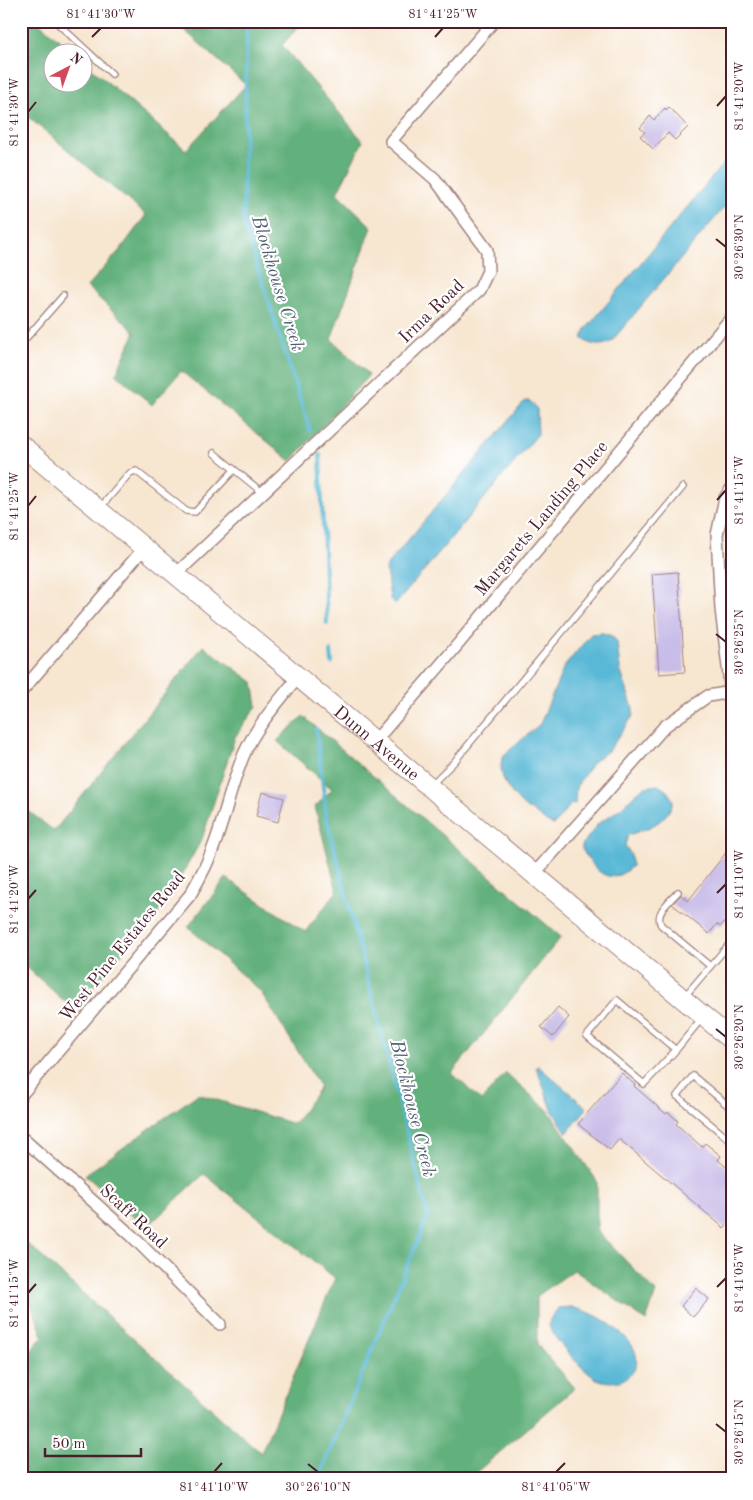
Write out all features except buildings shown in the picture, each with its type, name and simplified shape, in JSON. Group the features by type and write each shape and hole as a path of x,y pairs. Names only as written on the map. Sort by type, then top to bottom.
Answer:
{"main road":[{"name":"Dunn Avenue","path":"21,445 732,1040"}],"street":[{"name":"Irma Road","path":"176,574 479,290 485,280 489,266 488,250 435,179 390,142 494,21"},
{"name":"Margarets Landing Place","path":"375,741 450,655 732,317"},
{"path":"534,874 665,726 708,696 731,692 721,609 717,535 725,498 732,488"},
{"path":"21,692 144,548"},
{"name":"West Pine Estates Road","path":"21,1095 190,895 202,874 215,844 234,780 245,751 252,738 298,677"},
{"name":"Scaff Road","path":"21,1138 132,1236 220,1324"}],"lane":[{"path":"55,21 112,74"},
{"path":"21,144 23,146 21,148"},
{"path":"21,344 63,296"},
{"path":"214,453 263,493"},
{"path":"99,510 130,474 136,471 186,511 195,512 234,470"},
{"path":"430,787 460,755 682,487"},
{"path":"678,892 658,914 658,920 661,925 710,966"},
{"path":"682,999 732,941"},
{"path":"676,1050 618,1000 588,1036 644,1084 676,1050 703,1016"},
{"path":"732,1109 693,1076 677,1096 732,1142"}],"green space":[{"path":"21,21 37,21 61,42 42,42 42,92 92,92 92,69 186,150 246,85 174,21 304,21 282,45 363,141 337,193 372,227 331,339 369,375 291,461 181,371 152,405 116,374 135,332 87,287 120,250 146,215 21,111"},
{"path":"203,646 253,682 257,706 235,737 202,839 165,905 73,1009 21,962 21,805 54,831"},
{"path":"303,716 561,937 452,1073 481,1101 506,1073 548,1110 597,1181 597,1231 656,1292 646,1321 574,1270 537,1296 537,1344 575,1388 473,1475 475,1479 21,1479 21,1363 43,1336 24,1286 21,1283 21,1238 261,1453 335,1278 204,1174 146,1228 85,1175 198,1094 294,1124 320,1087 261,992 188,927 226,878 305,932 337,891 315,807 332,789 277,741"}],"water":[{"path":"732,153 732,198 611,342 596,345 582,338 586,329"},
{"path":"525,401 530,401 537,409 538,434 396,604 390,599 386,569 388,564"},
{"path":"603,633 612,636 617,642 620,669 633,708 633,716 609,750 593,762 576,787 575,804 571,804 554,825 548,823 530,809 527,809 511,792 503,779 501,771 503,756 540,724 564,667 591,634"},
{"path":"658,785 667,791 673,800 671,808 656,824 628,835 625,845 631,855 631,863 633,865 617,876 603,874 592,864 582,849 582,845 598,824 621,808 635,794 645,787"},
{"path":"538,1066 587,1108 567,1133 553,1112 536,1067"},
{"path":"570,1307 586,1311 600,1318 626,1338 633,1347 636,1365 626,1378 608,1382 597,1379 585,1370 562,1346 551,1331 549,1322 558,1308"}],"waterway":[{"name":"Blockhouse Creek","path":"247,21 243,222 310,430"},
{"name":"Blockhouse Creek","path":"320,455 327,623"},
{"name":"Blockhouse Creek","path":"331,651 332,663"},
{"name":"Blockhouse Creek","path":"316,729 327,820 428,1216 318,1479"}]}
